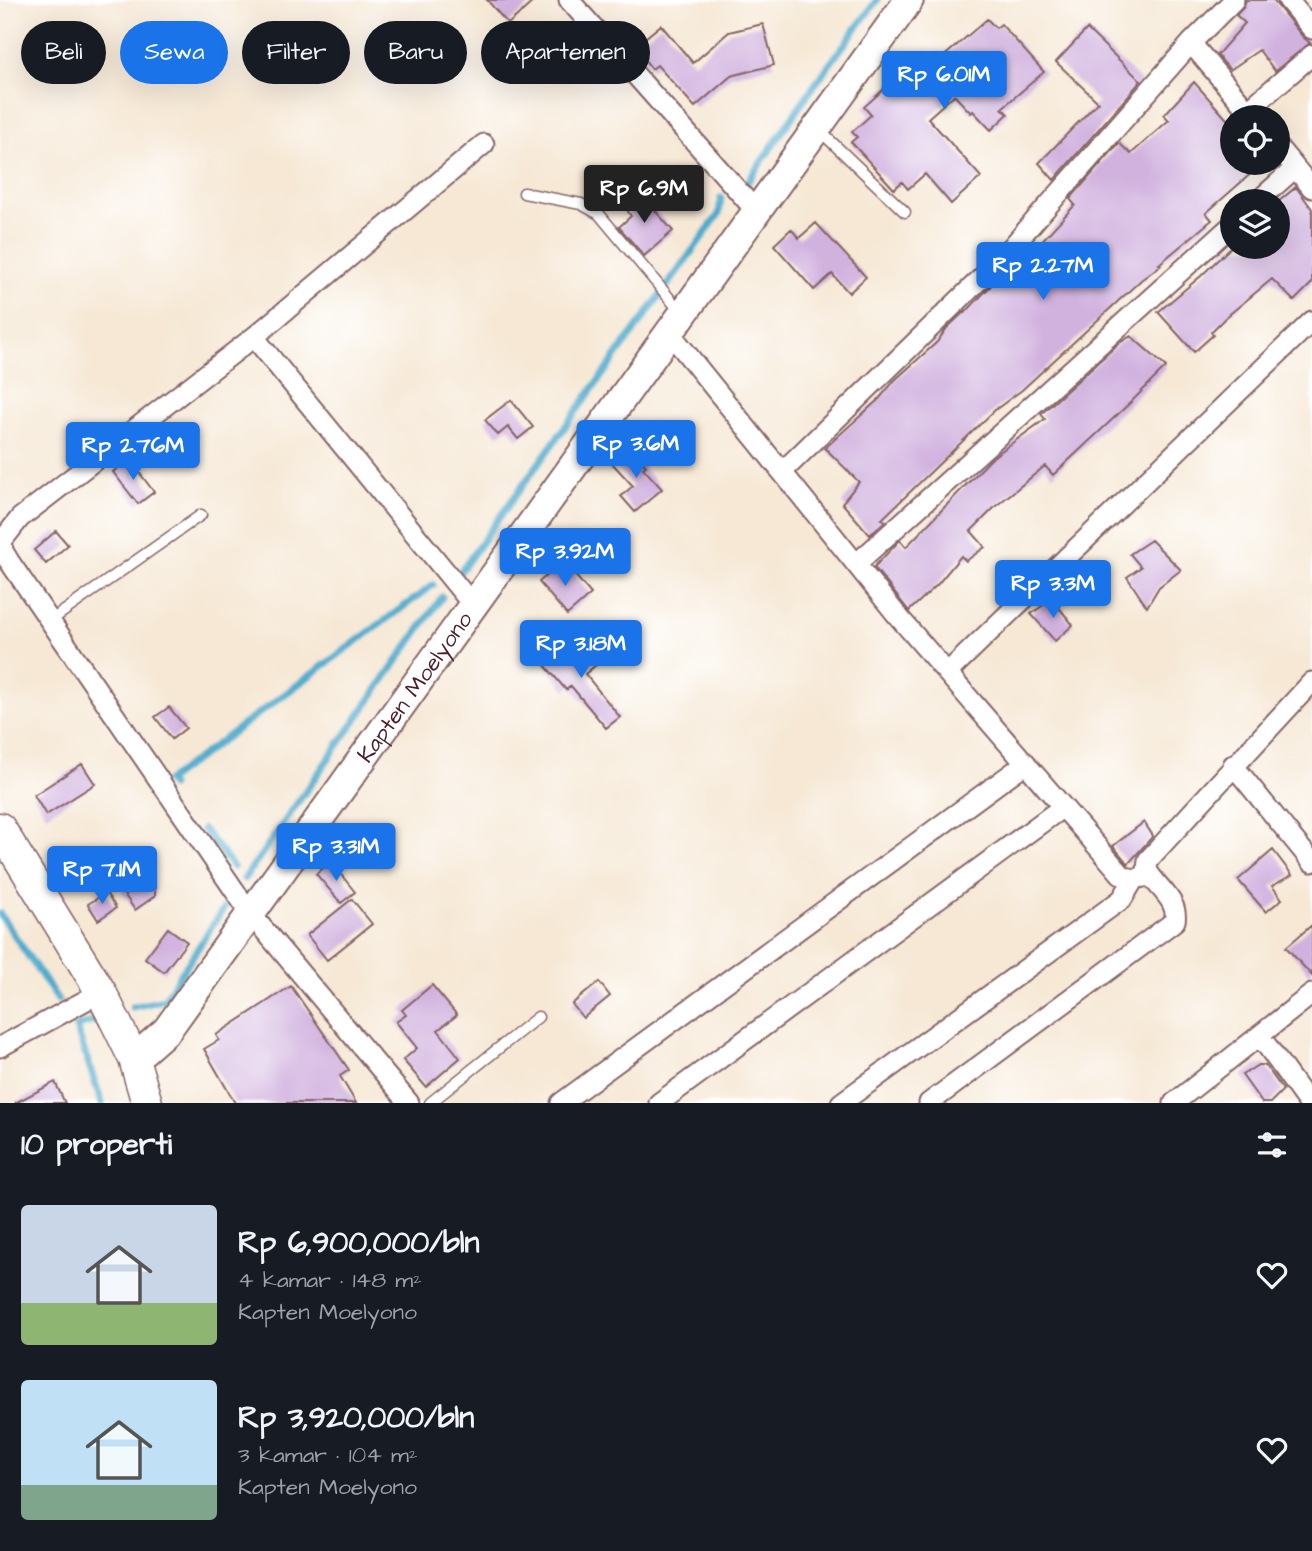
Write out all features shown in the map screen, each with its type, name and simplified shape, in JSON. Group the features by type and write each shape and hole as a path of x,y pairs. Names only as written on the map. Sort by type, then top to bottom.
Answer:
{"main road":[{"path":"0,828 101,992 134,1059 146,1103"}],"street":[{"path":"569,0 757,212"},
{"name":"Kapten Moelyono","path":"134,1059 167,1030 909,0"},
{"path":"782,472 1002,258 1191,43 1234,0"},
{"path":"1288,0 1312,29"},
{"path":"1191,43 1243,105"},
{"path":"1259,105 1312,55"},
{"path":"410,1103 250,913 9,561 1,540 20,518 254,337 484,144"},
{"path":"1290,162 1312,188"},
{"path":"1271,189 1295,168"},
{"path":"856,564 1220,236"},
{"path":"947,673 1312,321"},
{"path":"676,323 782,472 947,673 1121,874 1126,878 1142,877 1173,903 1176,911 1171,925 929,1103"},
{"path":"254,337 472,604"},
{"path":"841,1103 1122,899 1147,870 1148,860 1312,682"},
{"path":"561,1103 1026,764"},
{"path":"1233,765 1312,862"},
{"path":"659,1103 1063,807"},
{"path":"0,1047 101,992"},
{"path":"1174,1103 1312,993"},
{"path":"1260,1036 1308,1103"}],"lane":[{"path":"816,127 905,212"},
{"path":"524,193 581,204 599,214 676,323"},
{"path":"50,621 201,515"},
{"path":"430,1103 538,1017"}],"building":[{"path":"487,0 535,0 511,21 505,21"},
{"path":"1246,0 1273,0 1310,43 1275,71 1259,50 1230,70 1217,55 1245,23 1236,15"},
{"path":"987,19 996,28 1001,24 1044,72 1002,108 1008,114 991,130 954,95 928,118 981,177 951,204 925,174 908,189 902,182 894,189 851,142 857,137 852,132 871,115 864,107 894,80 904,91"},
{"path":"763,24 774,65 731,76 695,107 657,65 652,69 650,67 650,34 661,25 693,63 729,32"},
{"path":"1087,29 1141,81 1054,180 1039,163 1098,102 1056,62"},
{"path":"1194,82 1220,111 1220,175 1249,175 1233,189 1220,189 1220,201 1206,213 1212,220 1141,280 1022,390 995,410 882,519 885,521 870,535 842,503 859,482 825,448 937,342 947,328 965,313 1033,241 1038,245 1075,205 1070,199 1119,143 1131,154 1169,120 1164,115"},
{"path":"1296,187 1312,209 1312,283 1294,301 1272,279 1225,318 1211,332 1213,335 1194,352 1158,312 1220,258 1290,259 1290,192"},
{"path":"638,191 673,231 644,256 619,227 631,216 623,204"},
{"path":"816,223 866,277 849,293 832,274 814,290 774,245 791,229 799,238"},
{"path":"1131,336 1166,367 1053,475 1045,466 996,506 971,531 985,547 966,561 961,556 937,585 909,611 874,567 900,540 906,547 993,457 1045,419 1041,414 1118,344"},
{"path":"511,400 533,427 518,439 508,427 498,435 485,420"},
{"path":"630,448 662,489 635,512 621,496 633,486 612,463"},
{"path":"129,459 154,492 138,504 113,472"},
{"path":"56,531 68,545 46,564 34,550"},
{"path":"1151,540 1181,570 1159,587 1147,607 1127,577 1141,567 1130,554"},
{"path":"563,561 591,594 567,615 539,582"},
{"path":"1052,599 1073,625 1055,641 1031,614"},
{"path":"574,638 596,665 585,674 620,717 606,728 571,686 566,690 544,664"},
{"path":"169,707 186,728 172,739 155,717"},
{"path":"82,764 95,784 46,815 34,795"},
{"path":"1144,822 1153,836 1128,864 1113,846"},
{"path":"1273,850 1292,875 1272,886 1282,899 1266,912 1238,880"},
{"path":"331,862 355,892 341,903 316,874"},
{"path":"143,872 155,888 155,896 135,910 121,890"},
{"path":"106,893 116,908 98,920 88,904"},
{"path":"352,899 372,924 327,960 307,935"},
{"path":"1312,925 1312,976 1286,947"},
{"path":"168,928 187,942 164,972 145,958"},
{"path":"599,982 610,996 583,1018 572,1004"},
{"path":"432,985 457,1015 438,1030 460,1058 426,1087 403,1060 417,1048 396,1022 406,1015 402,1010"},
{"path":"291,986 349,1070 340,1076 356,1103 235,1103 204,1049 219,1040 216,1035"},
{"path":"1258,1065 1265,1065 1283,1090 1270,1103 1262,1103 1242,1075"},
{"path":"55,1082 65,1103 15,1103"}],"waterway":[{"path":"747,183 877,0"},
{"path":"460,572 719,214 721,198"},
{"path":"171,786 167,781 433,585"},
{"path":"244,879 442,597"},
{"path":"203,829 233,867"},
{"path":"132,1007 164,1000 224,908"},
{"path":"0,914 58,1000"},
{"path":"94,1021 76,1027 102,1103"}]}
